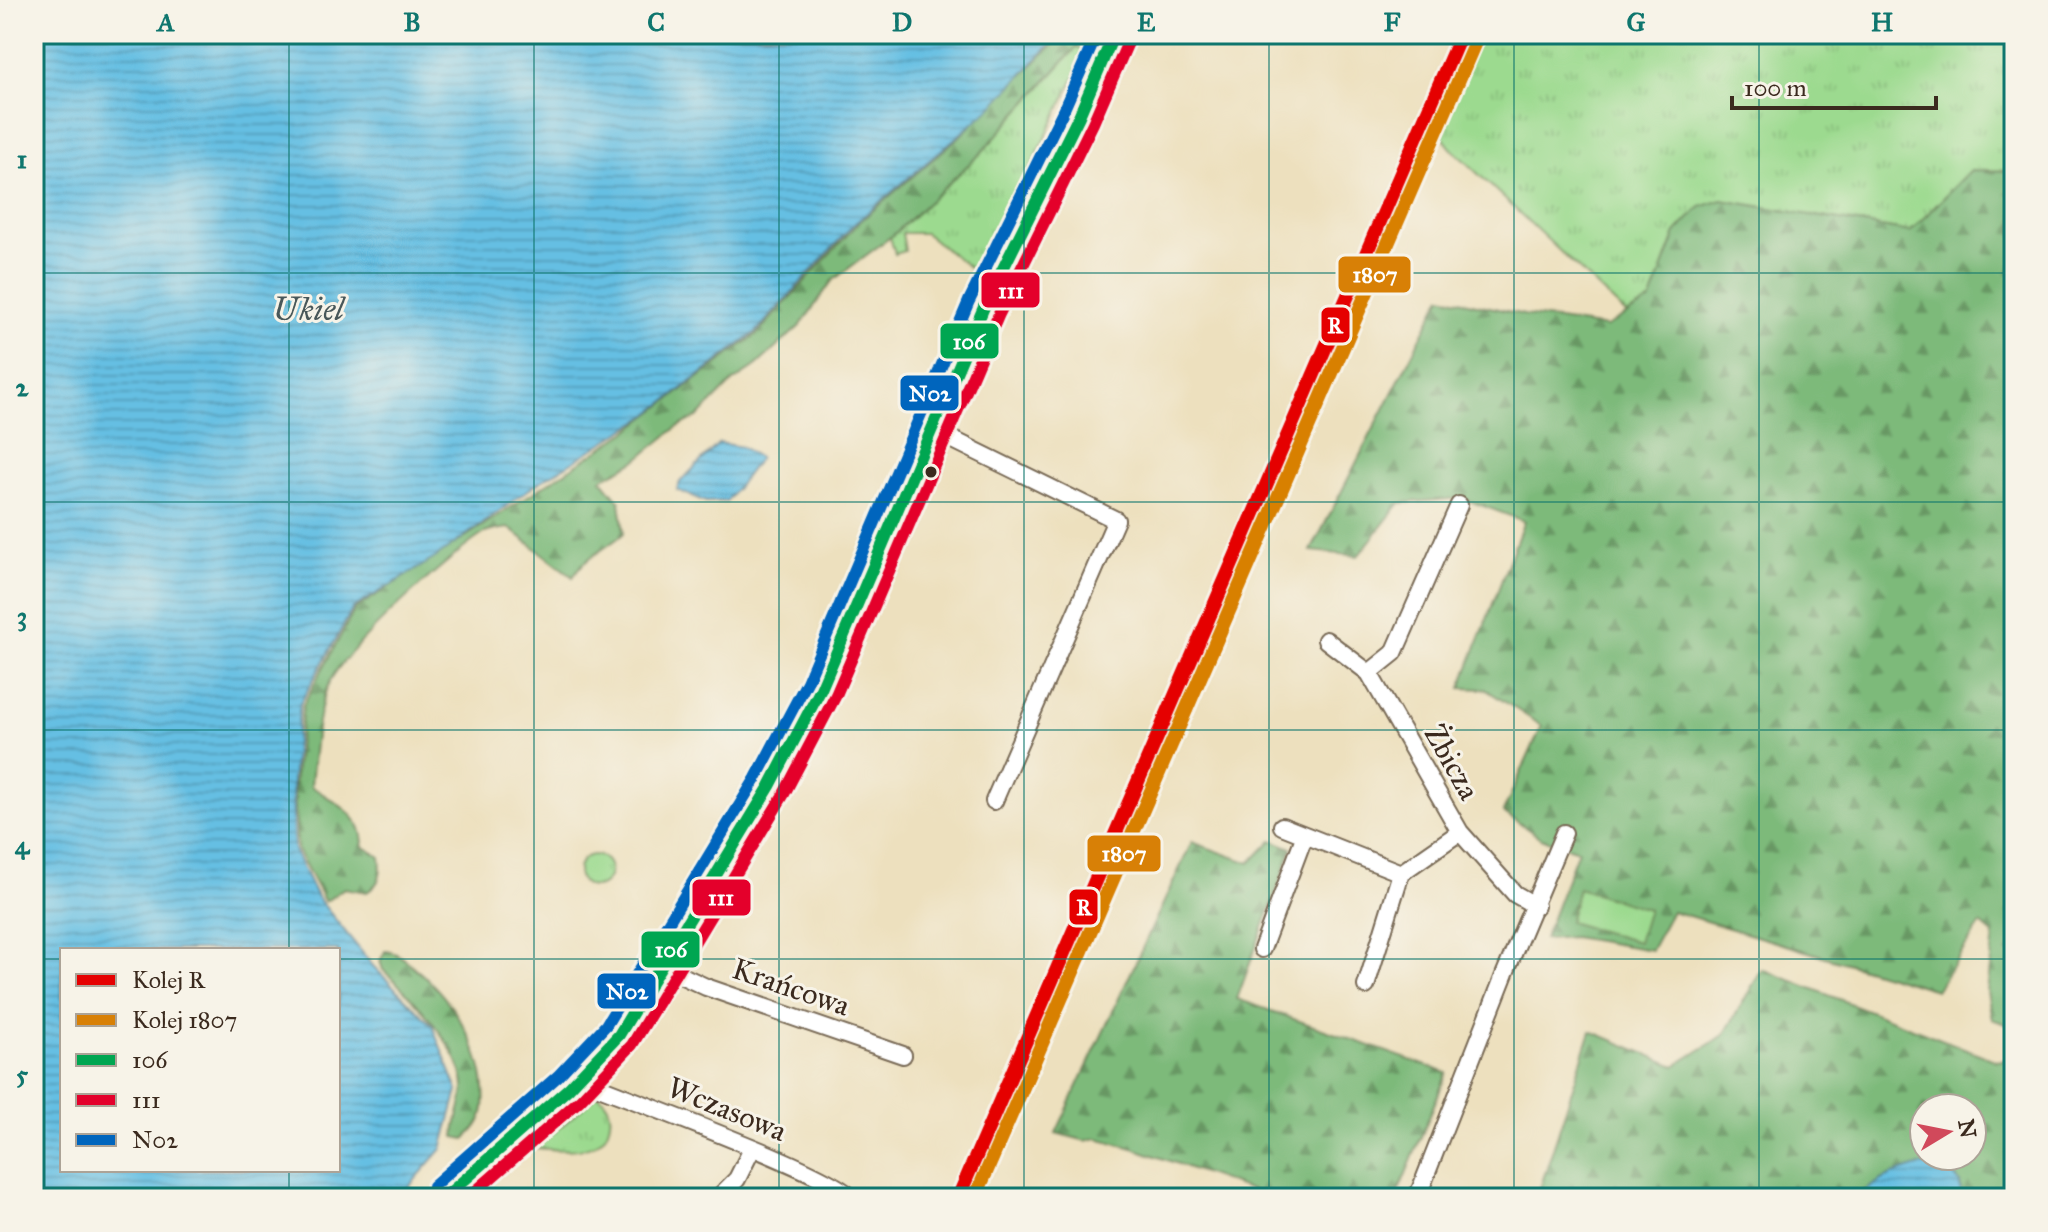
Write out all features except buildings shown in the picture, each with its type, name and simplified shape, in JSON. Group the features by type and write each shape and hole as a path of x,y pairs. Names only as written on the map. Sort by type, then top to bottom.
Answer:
{"main road":[{"path":"444,1198 579,1079 626,1025 808,717 984,307 1079,116 1114,34"}],"street":[{"path":"931,429 1116,520 994,801"},
{"path":"1369,673 1394,653 1459,505"},
{"name":"Żbicza","path":"1326,640 1369,673 1460,832 1515,894 1536,906"},
{"path":"1282,826 1401,873"},
{"path":"1366,986 1401,873 1460,832"},
{"path":"1417,1198 1505,973 1536,906 1564,833"},
{"path":"1262,949 1304,837"},
{"name":"Krańcowa","path":"663,967 706,987 903,1055"},
{"name":"Wczasowa","path":"579,1079 830,1182 851,1198"},
{"path":"718,1198 737,1179 752,1149"}],"green space":[{"path":"1064,34 1088,34 981,153 893,235 832,281 801,325 757,365 729,385 699,416 676,428 634,462 601,479 620,502 624,533 590,558 573,577 509,528 485,533 426,580 355,649 329,683 325,694 316,733 311,786 353,817 359,826 363,846 380,857 380,873 378,881 367,892 344,888 325,902 297,850 294,784 303,705 355,609 629,430 757,334 857,224 960,136"},
{"path":"1469,34 2014,34 2014,171 1971,170 1910,232 1722,200 1676,233 1651,300 1627,315 1451,148 1431,122"},
{"path":"1077,47 1087,52 979,275 925,233 902,233 905,251 895,254 890,237 981,153"},
{"path":"1971,170 2014,171 2014,1027 1992,1019 1987,992 1994,935 1981,924 1936,990 1672,911 1651,950 1573,937 1544,939 1578,850 1541,838 1503,812 1542,726 1485,689 1461,688 1524,521 1462,498 1400,503 1358,556 1311,551 1442,296 1524,315 1606,327 1651,300 1676,233 1700,207 1722,200 1910,232"},
{"path":"1272,840 1292,848 1237,999 1447,1073 1396,1198 1273,1198 1136,1149 1097,1138 1086,1141 1056,1133 1192,842 1250,863"},
{"path":"594,855 605,860 610,871 605,882 594,887 583,882 578,871 583,860"},
{"path":"1578,888 1648,909 1638,942 1569,922"},
{"path":"385,951 402,957 443,996 475,1049 484,1088 484,1108 478,1125 465,1139 455,1137 464,1087 455,1056 420,1008 383,970 380,961"},
{"path":"1762,969 1997,1061 2014,1058 2014,1198 1961,1198 1960,1183 1865,1190 1859,1198 1537,1198 1591,1031 1675,1066 1724,1035"},
{"path":"598,1094 610,1113 607,1133 600,1141 581,1149 536,1148"}],"water":[{"name":"Ukiel","path":"34,34 1060,34 992,107 853,225 756,332 648,415 535,485 435,558 353,608 300,704 292,781 294,850 317,897 373,966 432,1025 458,1091 442,1149 399,1198 34,1198"},
{"path":"719,443 742,447 759,458 727,501 706,502 677,490 680,482"},
{"path":"1908,1169 1908,1172 1951,1172 1960,1183 1961,1198 1859,1198 1886,1178"}],"rail line":[{"name":"R","path":"958,1198 1461,34"},
{"name":"1807","path":"975,1198 1476,40"}],"transit line":[{"name":"N02","path":"433,1186 558,1076 606,1025 756,778 807,682 969,301 1064,109 1097,34"},
{"name":"106","path":"444,1198 569,1088 619,1035 770,786 821,689 984,307 1079,116 1114,34"},
{"name":"111","path":"468,1198 580,1100 632,1045 784,794 836,695 999,314 1093,123 1129,40"}]}
